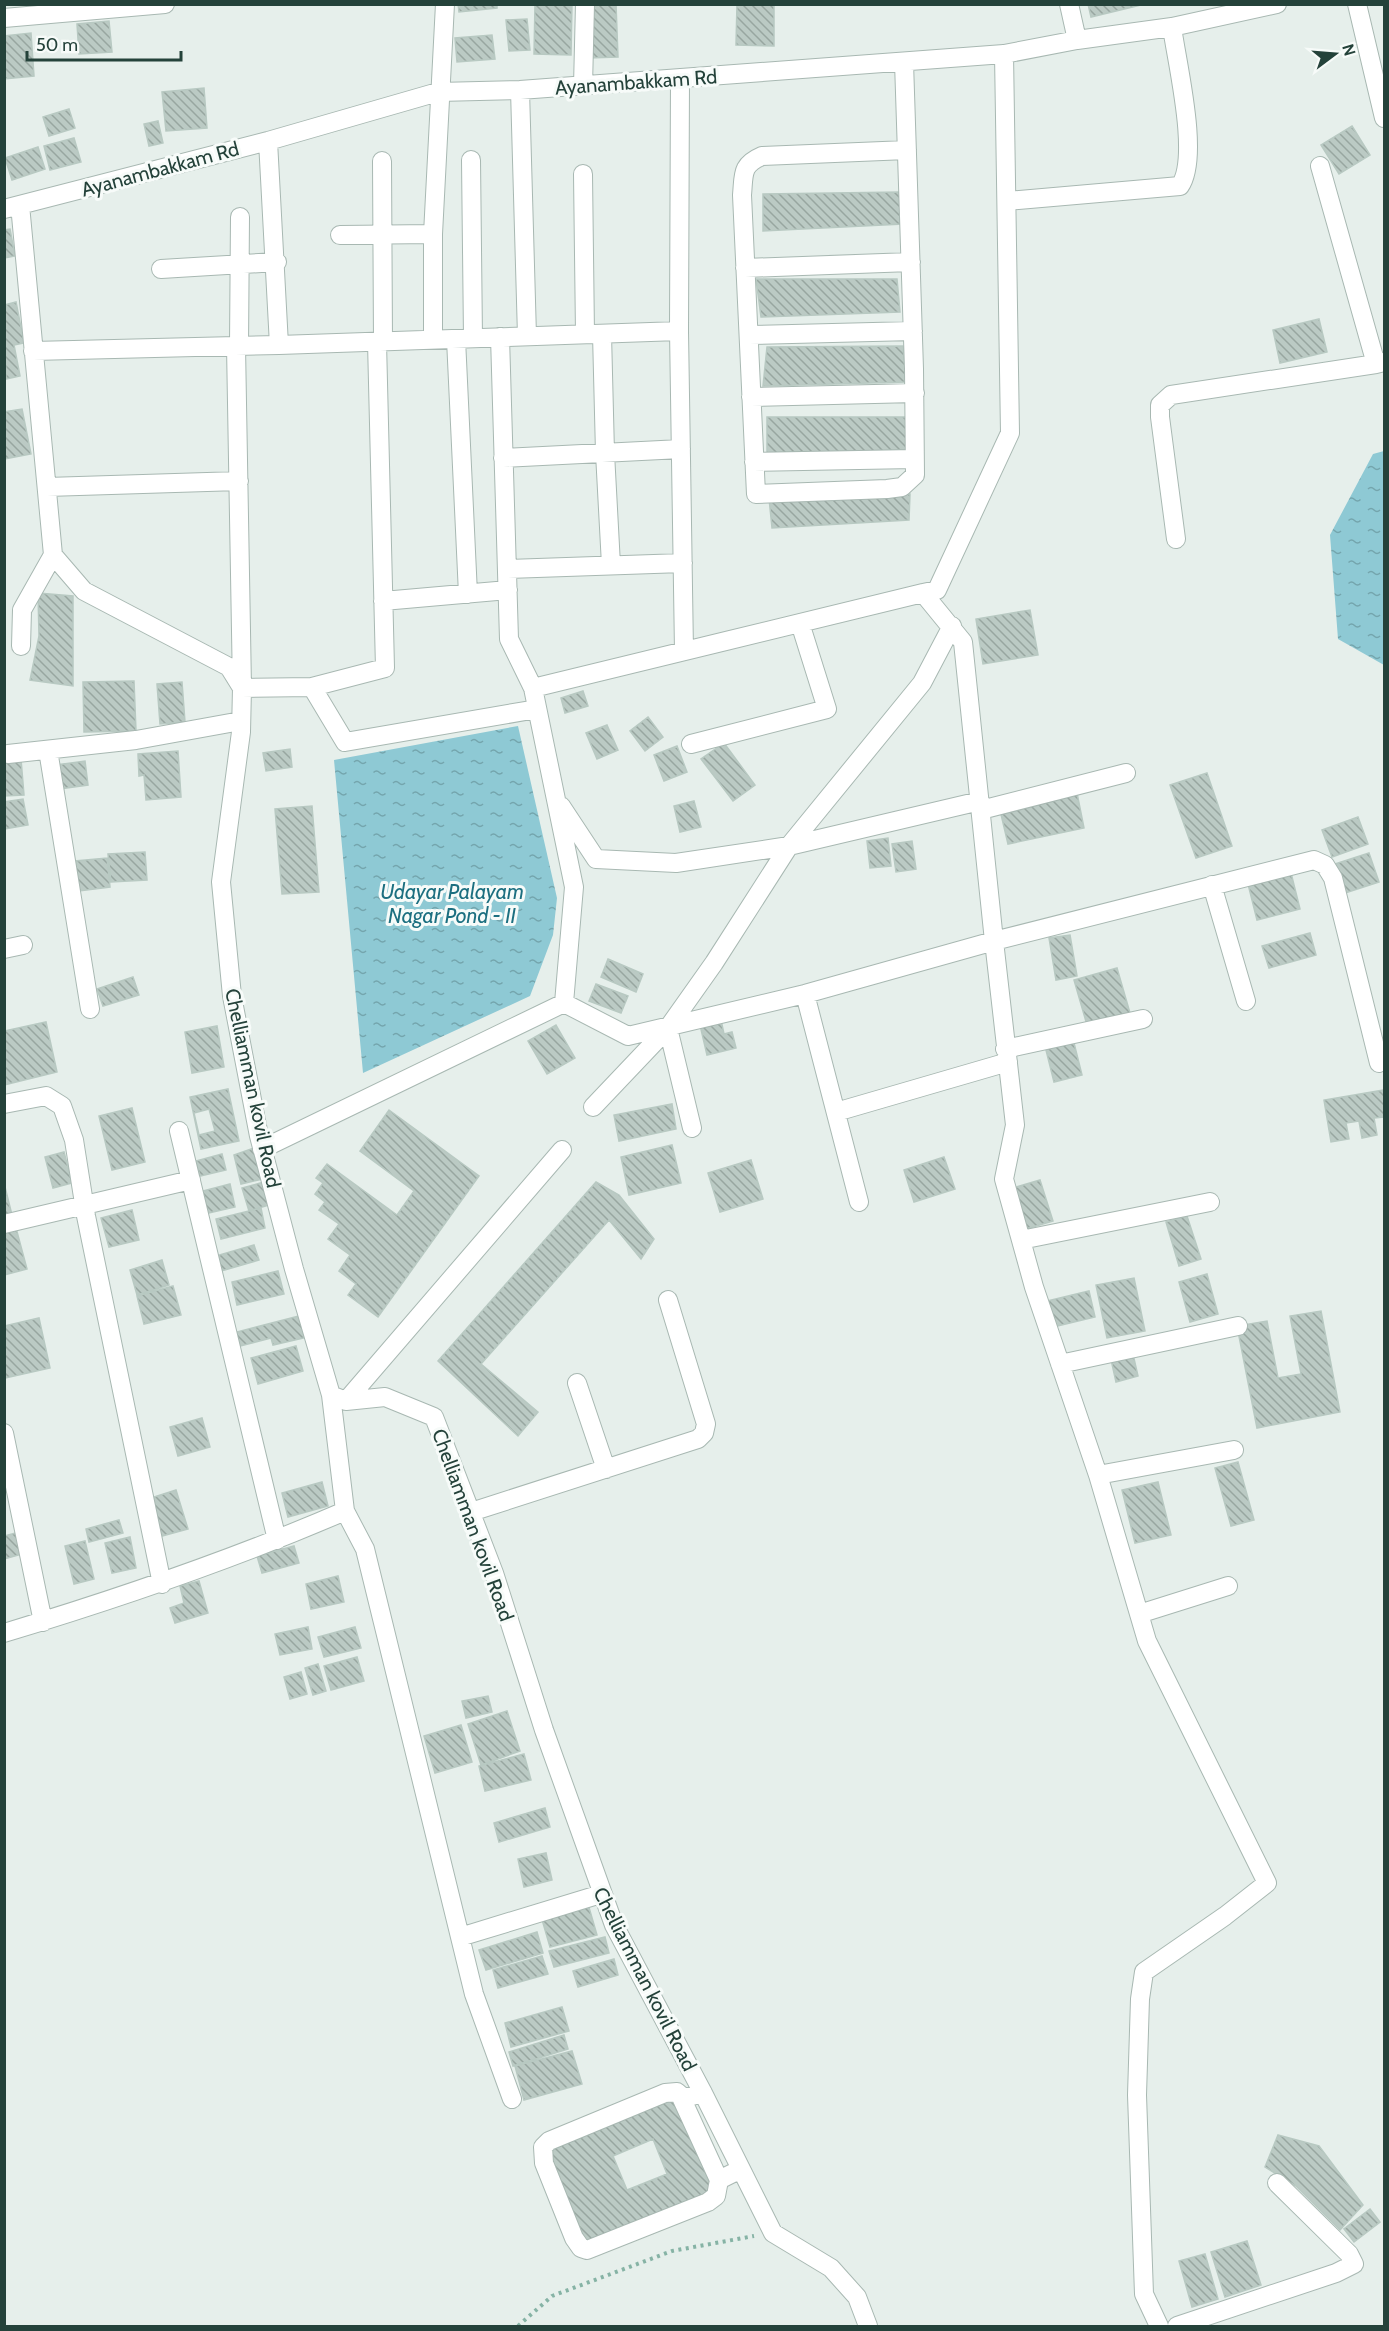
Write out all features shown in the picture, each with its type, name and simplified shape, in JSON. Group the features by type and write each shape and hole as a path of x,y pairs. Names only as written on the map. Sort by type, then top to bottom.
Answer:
{"street":[{"path":"4,18 165,4"},
{"path":"432,340 438,92 445,4"},
{"path":"583,86 585,4"},
{"path":"1070,4 1077,40"},
{"path":"1357,4 1384,118"},
{"name":"Ayanambakkam Rd","path":"12,207 268,141 438,92 583,86 1004,54 1077,40 1172,27 1268,6"},
{"path":"1007,201 1180,186 1187,176 1188,139 1172,27"},
{"path":"533,688 937,590 1010,433 1004,54"},
{"path":"904,62 911,262 915,393 915,475 902,487 756,494 742,195 744,170 749,162 762,156 907,150"},
{"path":"680,78 679,331 684,651"},
{"path":"520,90 527,336"},
{"path":"268,141 277,262 279,345"},
{"path":"468,594 465,338 471,160"},
{"path":"53,555 84,591 229,667 242,688 312,687 385,668 380,342 382,161"},
{"path":"1176,539 1160,417 1160,405 1171,395 1380,363 1320,166"},
{"path":"583,174 605,453 611,565"},
{"path":"12,207 33,351 53,555 22,610 21,646"},
{"name":"Chelliamman kovil Road","path":"240,217 241,266 237,346 242,688 241,721 221,882 232,996 262,1149 294,1269 339,1398 385,1397 434,1418 494,1573 544,1730 601,1894 614,1925 703,2093 773,2233"},
{"path":"340,235 433,234"},
{"path":"161,269 241,266 277,262"},
{"path":"745,268 911,262"},
{"path":"33,351 679,331"},
{"path":"748,335 913,331"},
{"path":"500,337 509,639 533,688 574,887 564,1003"},
{"path":"751,397 915,393"},
{"path":"503,458 681,449"},
{"path":"754,462 914,459"},
{"path":"47,487 239,481"},
{"path":"507,569 683,563"},
{"path":"383,601 508,590"},
{"path":"923,593 963,642 1015,1125 1004,1179 1060,1364 1098,1475 1147,1641 1267,1883 1225,1916 1144,1972 1140,1999 1137,2095 1144,2295 1159,2326"},
{"path":"691,744 827,709 800,623"},
{"path":"593,1107 668,1028 714,963 789,846 922,683 952,627"},
{"path":"312,687 345,742 537,709"},
{"path":"8,754 136,740 241,721"},
{"path":"48,750 90,1009"},
{"path":"555,798 596,859 676,863 789,846 1126,773"},
{"path":"564,1003 628,1036 805,993 994,941 1314,860 1325,865 1333,879 1379,1063"},
{"path":"1212,885 1246,1001"},
{"path":"4,949 24,945"},
{"path":"805,993 858,1202"},
{"path":"262,1149 564,1003"},
{"path":"836,1112 1006,1055 1143,1019"},
{"path":"668,1028 692,1128"},
{"path":"4,1104 46,1096 62,1106 74,1140 84,1206 162,1584"},
{"path":"179,1131 277,1540"},
{"path":"512,2099 474,1994 365,1549 345,1511 339,1398 562,1150"},
{"path":"4,1224 191,1180"},
{"path":"1021,1240 1210,1202"},
{"path":"471,1512 698,1439 704,1433 706,1424 668,1299"},
{"path":"1060,1364 1238,1326"},
{"path":"577,1383 606,1469"},
{"path":"4,1433 43,1622"},
{"path":"1098,1475 1234,1450"},
{"path":"4,1633 162,1584 345,1511"},
{"path":"1139,1614 1228,1586"},
{"path":"460,1937 601,1894"},
{"path":"677,2092 719,2180 716,2196 708,2202 596,2248 581,2248 574,2238 544,2163 543,2147 549,2141 665,2093 677,2092"},
{"path":"681,2097 703,2093"},
{"path":"719,2180 741,2169"},
{"path":"1177,2326 1336,2273 1354,2264 1349,2254 1277,2183"},
{"path":"773,2233 831,2268 856,2297 868,2326"}],"path":[{"path":"518,2326 552,2296 672,2251 773,2233"}],"water":[{"path":"1384,451 1384,665 1338,639 1330,535 1373,454"},
{"name":"Udayar Palayam Nagar Pond - II","path":"518,726 557,898 553,935 530,996 363,1073 334,760"}],"building":[{"path":"458,4 497,4 497,8 459,12"},
{"path":"535,4 572,4 571,55 534,54"},
{"path":"586,4 616,4 618,57 588,58"},
{"path":"737,4 774,4 774,46 736,45"},
{"path":"1088,4 1145,4 1091,17"},
{"path":"527,19 530,50 509,51 506,20"},
{"path":"109,21 112,52 79,54 77,24"},
{"path":"31,33 34,76 4,79 4,36"},
{"path":"492,35 495,59 457,62 455,38"},
{"path":"204,88 207,128 166,131 162,92"},
{"path":"69,109 75,128 49,136 43,117"},
{"path":"158,121 163,143 149,146 144,124"},
{"path":"1352,126 1370,155 1339,174 1321,145"},
{"path":"74,138 81,162 50,170 44,146"},
{"path":"38,147 45,169 12,180 5,158"},
{"path":"901,192 903,224 763,231 763,194"},
{"path":"10,229 15,256 4,258 4,230"},
{"path":"756,279 897,279 900,312 761,317"},
{"path":"16,302 24,343 14,345 20,376 6,379 4,305"},
{"path":"1319,319 1327,352 1280,363 1273,330"},
{"path":"903,346 906,382 763,386 767,347"},
{"path":"22,409 31,454 4,459 4,412"},
{"path":"767,417 909,417 908,450 767,453"},
{"path":"910,494 909,520 772,528 769,498"},
{"path":"38,593 73,596 73,686 30,680 39,636"},
{"path":"1030,610 1038,655 983,664 976,619"},
{"path":"134,681 136,731 84,732 83,682"},
{"path":"182,682 185,722 160,724 157,684"},
{"path":"583,691 588,706 565,713 561,698"},
{"path":"648,717 663,737 645,751 630,731"},
{"path":"607,725 618,750 597,759 586,733"},
{"path":"724,743 755,785 733,801 701,759"},
{"path":"677,746 687,772 664,781 654,755"},
{"path":"290,749 292,767 266,771 263,753"},
{"path":"178,751 181,797 146,800 144,775 139,776 138,754"},
{"path":"21,759 24,795 4,796 4,761"},
{"path":"85,761 88,785 60,789 56,765"},
{"path":"1207,773 1232,846 1196,858 1170,785"},
{"path":"1077,793 1084,828 1008,844 1000,810"},
{"path":"23,799 28,825 4,829 4,802"},
{"path":"694,801 701,827 680,832 674,806"},
{"path":"312,806 319,892 282,894 275,809"},
{"path":"1358,817 1368,844 1332,857 1322,830"},
{"path":"888,838 891,866 870,868 867,841"},
{"path":"912,841 916,869 896,872 892,844"},
{"path":"145,852 147,880 111,882 108,854"},
{"path":"1369,853 1379,882 1345,893 1335,864"},
{"path":"107,858 110,887 79,891 75,861"},
{"path":"1291,873 1300,909 1257,920 1248,884"},
{"path":"1310,933 1316,955 1269,968 1262,946"},
{"path":"1070,935 1077,976 1056,980 1049,938"},
{"path":"608,959 643,974 636,992 601,977"},
{"path":"1117,968 1130,1013 1087,1025 1074,980"},
{"path":"133,977 139,995 103,1006 97,989"},
{"path":"596,984 628,996 621,1013 589,1001"},
{"path":"721,1020 724,1034 732,1032 736,1048 707,1055 700,1025"},
{"path":"46,1022 57,1072 4,1085 4,1031"},
{"path":"556,1025 575,1058 547,1074 528,1041"},
{"path":"217,1026 224,1067 192,1073 185,1032"},
{"path":"1073,1039 1082,1075 1054,1082 1045,1046"},
{"path":"228,1089 239,1141 201,1149 190,1097"},
{"path":"1384,1090 1384,1117 1374,1118 1377,1135 1362,1138 1359,1121 1346,1123 1349,1139 1331,1142 1324,1100"},
{"path":"672,1104 676,1129 619,1141 614,1115"},
{"path":"132,1108 145,1162 112,1170 99,1116"},
{"path":"209,1109 215,1131 199,1135 194,1113"},
{"path":"389,1110 479,1176 378,1317 348,1295 356,1284 339,1271 350,1255 328,1239 339,1224 319,1210 325,1202 315,1194 323,1183 316,1178 327,1164 397,1215 414,1191 360,1151"},
{"path":"672,1145 681,1183 629,1195 621,1157"},
{"path":"254,1148 263,1179 241,1184 234,1155"},
{"path":"64,1152 72,1183 53,1188 45,1157"},
{"path":"222,1154 226,1170 200,1176 196,1161"},
{"path":"944,1157 955,1189 914,1202 904,1170"},
{"path":"751,1160 763,1199 720,1212 708,1173"},
{"path":"1040,1180 1053,1221 1026,1229 1013,1188"},
{"path":"264,1182 269,1205 249,1211 242,1188"},
{"path":"596,1182 619,1195 654,1239 641,1259 609,1220 481,1364 538,1412 518,1436 438,1361"},
{"path":"4,1183 12,1215 4,1217"},
{"path":"230,1184 235,1207 204,1214 199,1192"},
{"path":"261,1208 265,1228 221,1239 216,1219"},
{"path":"132,1210 139,1240 109,1247 101,1218"},
{"path":"1187,1216 1201,1259 1179,1266 1166,1222"},
{"path":"16,1228 27,1269 4,1275 4,1231"},
{"path":"254,1245 259,1260 221,1271 216,1256"},
{"path":"162,1260 169,1285 137,1295 130,1270"},
{"path":"278,1271 284,1294 237,1305 232,1282"},
{"path":"1207,1274 1218,1314 1190,1322 1179,1282"},
{"path":"1134,1278 1145,1331 1107,1338 1096,1285"},
{"path":"173,1286 181,1315 144,1324 137,1296"},
{"path":"1089,1291 1095,1317 1053,1327 1047,1301"},
{"path":"1321,1311 1340,1412 1257,1428 1237,1326 1267,1321 1278,1378 1301,1374 1290,1316"},
{"path":"303,1315 308,1337 273,1345 271,1338 236,1347 233,1333"},
{"path":"39,1318 50,1368 5,1378 4,1326"},
{"path":"296,1346 303,1371 258,1384 251,1358"},
{"path":"1132,1350 1138,1376 1116,1382 1110,1355"},
{"path":"202,1418 210,1447 178,1456 170,1427"},
{"path":"1238,1462 1254,1520 1231,1526 1215,1468"},
{"path":"322,1482 328,1506 288,1517 282,1493"},
{"path":"1158,1482 1171,1535 1135,1543 1122,1490"},
{"path":"176,1490 188,1529 162,1536 151,1498"},
{"path":"119,1520 123,1533 89,1542 86,1529"},
{"path":"16,1533 22,1554 4,1559 4,1536"},
{"path":"130,1537 136,1568 112,1573 105,1543"},
{"path":"85,1541 94,1579 74,1584 65,1546"},
{"path":"294,1546 299,1563 262,1573 257,1556"},
{"path":"338,1576 344,1602 311,1609 306,1584"},
{"path":"199,1581 208,1613 175,1623 170,1608 184,1603 180,1586"},
{"path":"308,1627 312,1649 280,1655 275,1634"},
{"path":"355,1627 361,1648 324,1657 318,1637"},
{"path":"357,1657 364,1681 331,1690 324,1666"},
{"path":"318,1664 326,1691 313,1695 305,1668"},
{"path":"301,1672 307,1694 290,1699 284,1677"},
{"path":"488,1696 492,1712 466,1718 462,1701"},
{"path":"507,1711 520,1751 481,1765 468,1724"},
{"path":"461,1725 472,1762 435,1773 424,1736"},
{"path":"524,1754 531,1780 485,1791 479,1766"},
{"path":"545,1808 550,1827 499,1842 494,1823"},
{"path":"546,1853 552,1880 524,1887 518,1859"},
{"path":"588,1904 597,1935 550,1947 541,1916"},
{"path":"537,1932 543,1953 486,1970 479,1950"},
{"path":"605,1937 609,1953 554,1967 549,1951"},
{"path":"542,1956 548,1974 498,1988 493,1970"},
{"path":"614,1959 618,1975 578,1987 573,1971"},
{"path":"562,2007 569,2031 511,2047 505,2023"},
{"path":"564,2035 568,2049 513,2066 509,2052"},
{"path":"572,2051 582,2084 524,2100 515,2066"},
{"path":"673,2095 714,2193 587,2246 546,2147","holes":["653,2139 667,2174 627,2190 613,2156"]},
{"path":"1278,2135 1319,2146 1363,2205 1340,2230 1296,2186 1265,2167"},
{"path":"1370,2209 1380,2222 1354,2242 1344,2229"},
{"path":"1247,2241 1261,2285 1225,2297 1211,2252"},
{"path":"1205,2254 1218,2299 1192,2307 1179,2261"}]}
